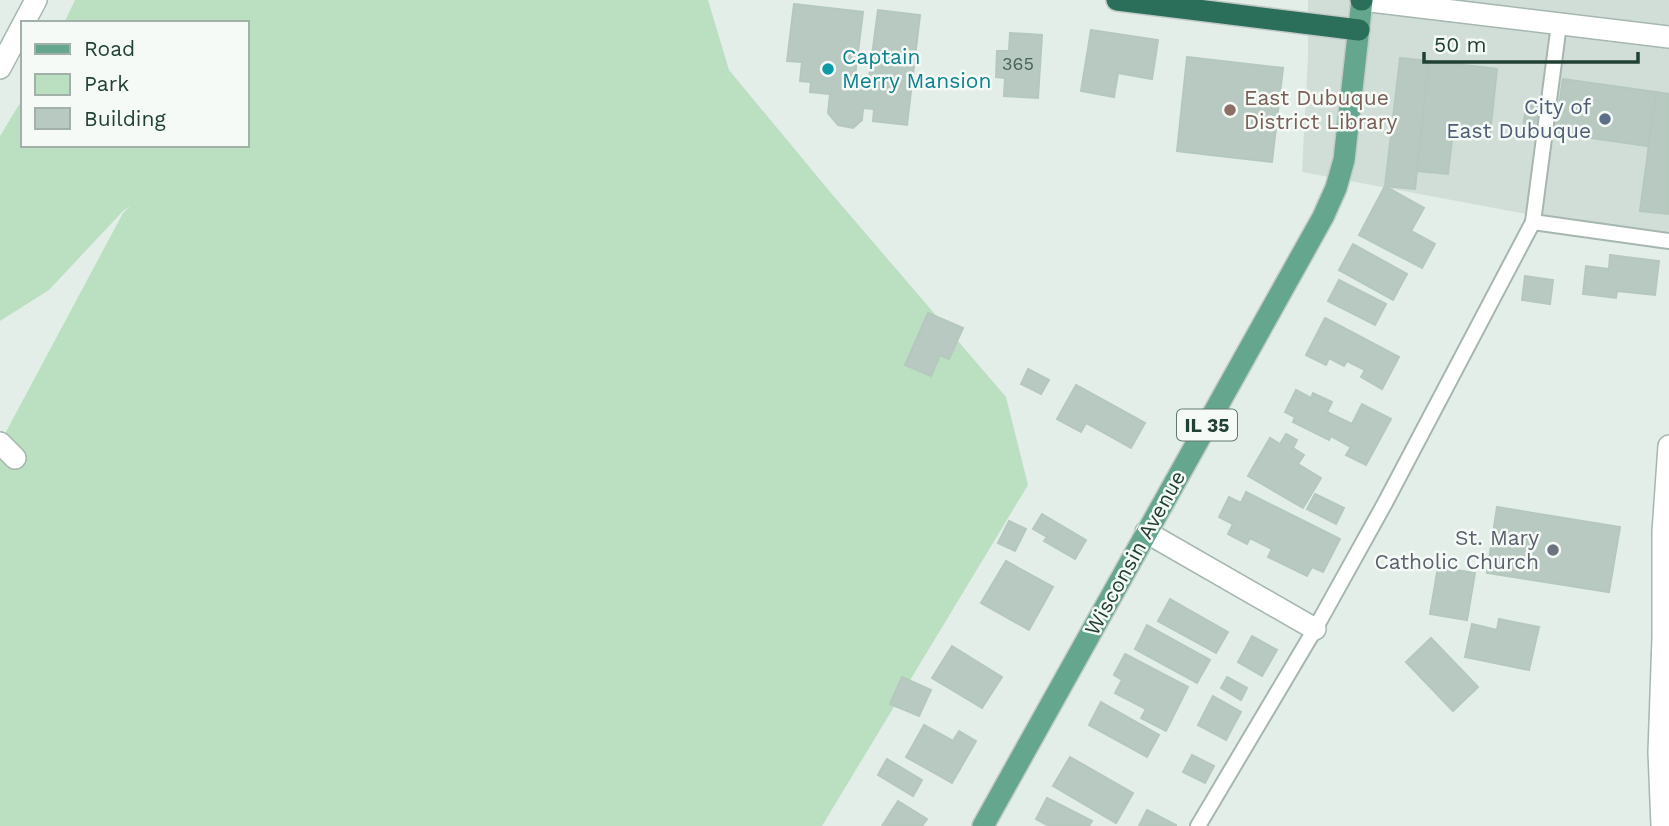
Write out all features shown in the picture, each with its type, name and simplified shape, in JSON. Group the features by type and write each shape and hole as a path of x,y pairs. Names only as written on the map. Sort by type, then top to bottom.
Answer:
{"highway":[{"path":"1116,0 1359,30"}],"main road":[{"name":"Wisconsin Avenue","path":"983,826 1323,217 1336,188 1343,160 1362,0"}],"street":[{"path":"25,21 36,0"},
{"path":"1362,0 1669,37"},
{"path":"0,68 21,28"},
{"path":"1662,826 1659,752 1663,638 1662,532 1669,446"},
{"path":"1146,532 1315,629"}],"lane":[{"path":"1198,826 1315,629 1385,503 1533,222 1559,23"},
{"path":"1533,222 1669,241"}],"shaded area":[{"path":"1308,0 1669,0 1669,241 1302,172"}],"green space":[{"path":"75,0 708,0 729,70 1006,397 1028,485 822,826 0,826 0,443 123,213 130,206 123,211 49,290 0,321 0,136 21,101 21,147 248,147 248,21 65,21"}],"building":[{"name":"Captain Merry Mansion","path":"794,4 863,12 855,76 869,78 878,10 920,15 907,125 873,121 874,109 863,108 862,120 853,128 838,125 828,113 830,94 810,92 811,82 800,81 802,62 787,61"},
{"path":"1091,30 1158,40 1152,79 1118,73 1114,97 1081,91"},
{"path":"1010,33 1042,35 1038,98 1004,96 1005,78 996,77 997,51 1009,51"},
{"name":"East Dubuque District Library","path":"1187,57 1283,68 1272,162 1177,151"},
{"path":"1400,58 1429,61 1415,189 1385,186"},
{"path":"1429,61 1497,69 1490,135 1453,131 1448,174 1417,171"},
{"name":"City of East Dubuque","path":"1563,79 1656,92 1648,146 1555,133"},
{"path":"1656,92 1669,94 1669,214 1640,211"},
{"path":"1527,100 1559,105 1555,133 1523,128"},
{"path":"1385,186 1424,208 1411,231 1435,244 1422,268 1359,235"},
{"path":"1353,244 1407,274 1393,300 1339,270"},
{"path":"1610,255 1659,261 1655,295 1617,291 1616,298 1583,294 1586,266 1609,269"},
{"path":"1525,276 1553,280 1550,304 1522,300"},
{"path":"1339,280 1386,304 1375,325 1328,301"},
{"path":"928,313 963,328 949,359 940,355 931,376 905,365"},
{"path":"1325,318 1399,357 1382,389 1361,377 1365,370 1347,361 1344,366 1329,358 1326,365 1306,355"},
{"path":"1028,369 1049,380 1041,394 1021,384"},
{"path":"1076,385 1145,423 1131,448 1086,423 1081,432 1057,419"},
{"path":"1296,390 1311,398 1313,393 1332,402 1327,412 1352,424 1362,404 1391,419 1366,465 1346,455 1351,447 1331,436 1329,440 1293,422 1295,417 1285,412"},
{"path":"1286,434 1297,440 1293,448 1304,455 1298,464 1321,478 1303,508 1248,476 1270,438 1280,444"},
{"path":"1246,492 1340,539 1323,572 1312,567 1307,576 1268,557 1272,549 1250,538 1247,544 1228,534 1233,524 1219,517 1229,497 1241,503"},
{"path":"1315,494 1344,508 1336,524 1307,509"},
{"name":"St. Mary Catholic Church","path":"1497,507 1620,527 1609,592 1487,573"},
{"path":"1042,514 1086,540 1075,559 1044,541 1047,537 1033,529"},
{"path":"1009,521 1026,529 1015,551 998,543"},
{"path":"1006,561 1053,587 1029,630 981,603"},
{"path":"1438,567 1475,573 1467,620 1430,614"},
{"path":"1170,599 1228,632 1216,653 1158,621"},
{"path":"1499,619 1539,627 1529,670 1465,657 1472,624 1497,630"},
{"path":"1147,625 1210,660 1197,683 1135,649"},
{"path":"1252,636 1277,650 1262,676 1238,662"},
{"path":"1431,638 1478,687 1453,711 1406,662"},
{"path":"952,646 1002,677 982,708 932,678"},
{"path":"1125,654 1188,687 1166,731 1141,718 1146,709 1115,693 1122,680 1114,675"},
{"path":"902,677 931,690 919,716 890,704"},
{"path":"1227,677 1247,688 1241,700 1221,688"},
{"path":"1213,696 1241,712 1226,740 1198,725"},
{"path":"1101,702 1159,735 1147,757 1089,725"},
{"path":"924,725 953,741 959,731 976,741 952,783 906,757"},
{"path":"1192,755 1214,766 1205,783 1183,772"},
{"path":"1070,757 1133,793 1116,823 1053,786"},
{"path":"887,759 922,780 913,796 878,775"},
{"path":"1047,798 1092,821 1089,826 1049,826 1036,819"},
{"path":"898,801 927,819 922,826 882,826"},
{"path":"1147,810 1176,825 1176,826 1139,826"}],"place":[{"name":"Captain Merry Mansion","path":"828,69"},
{"name":"East Dubuque District Library","path":"1230,110"},
{"name":"City of East Dubuque","path":"1605,119"},
{"name":"St. Mary Catholic Church","path":"1553,550"}]}
